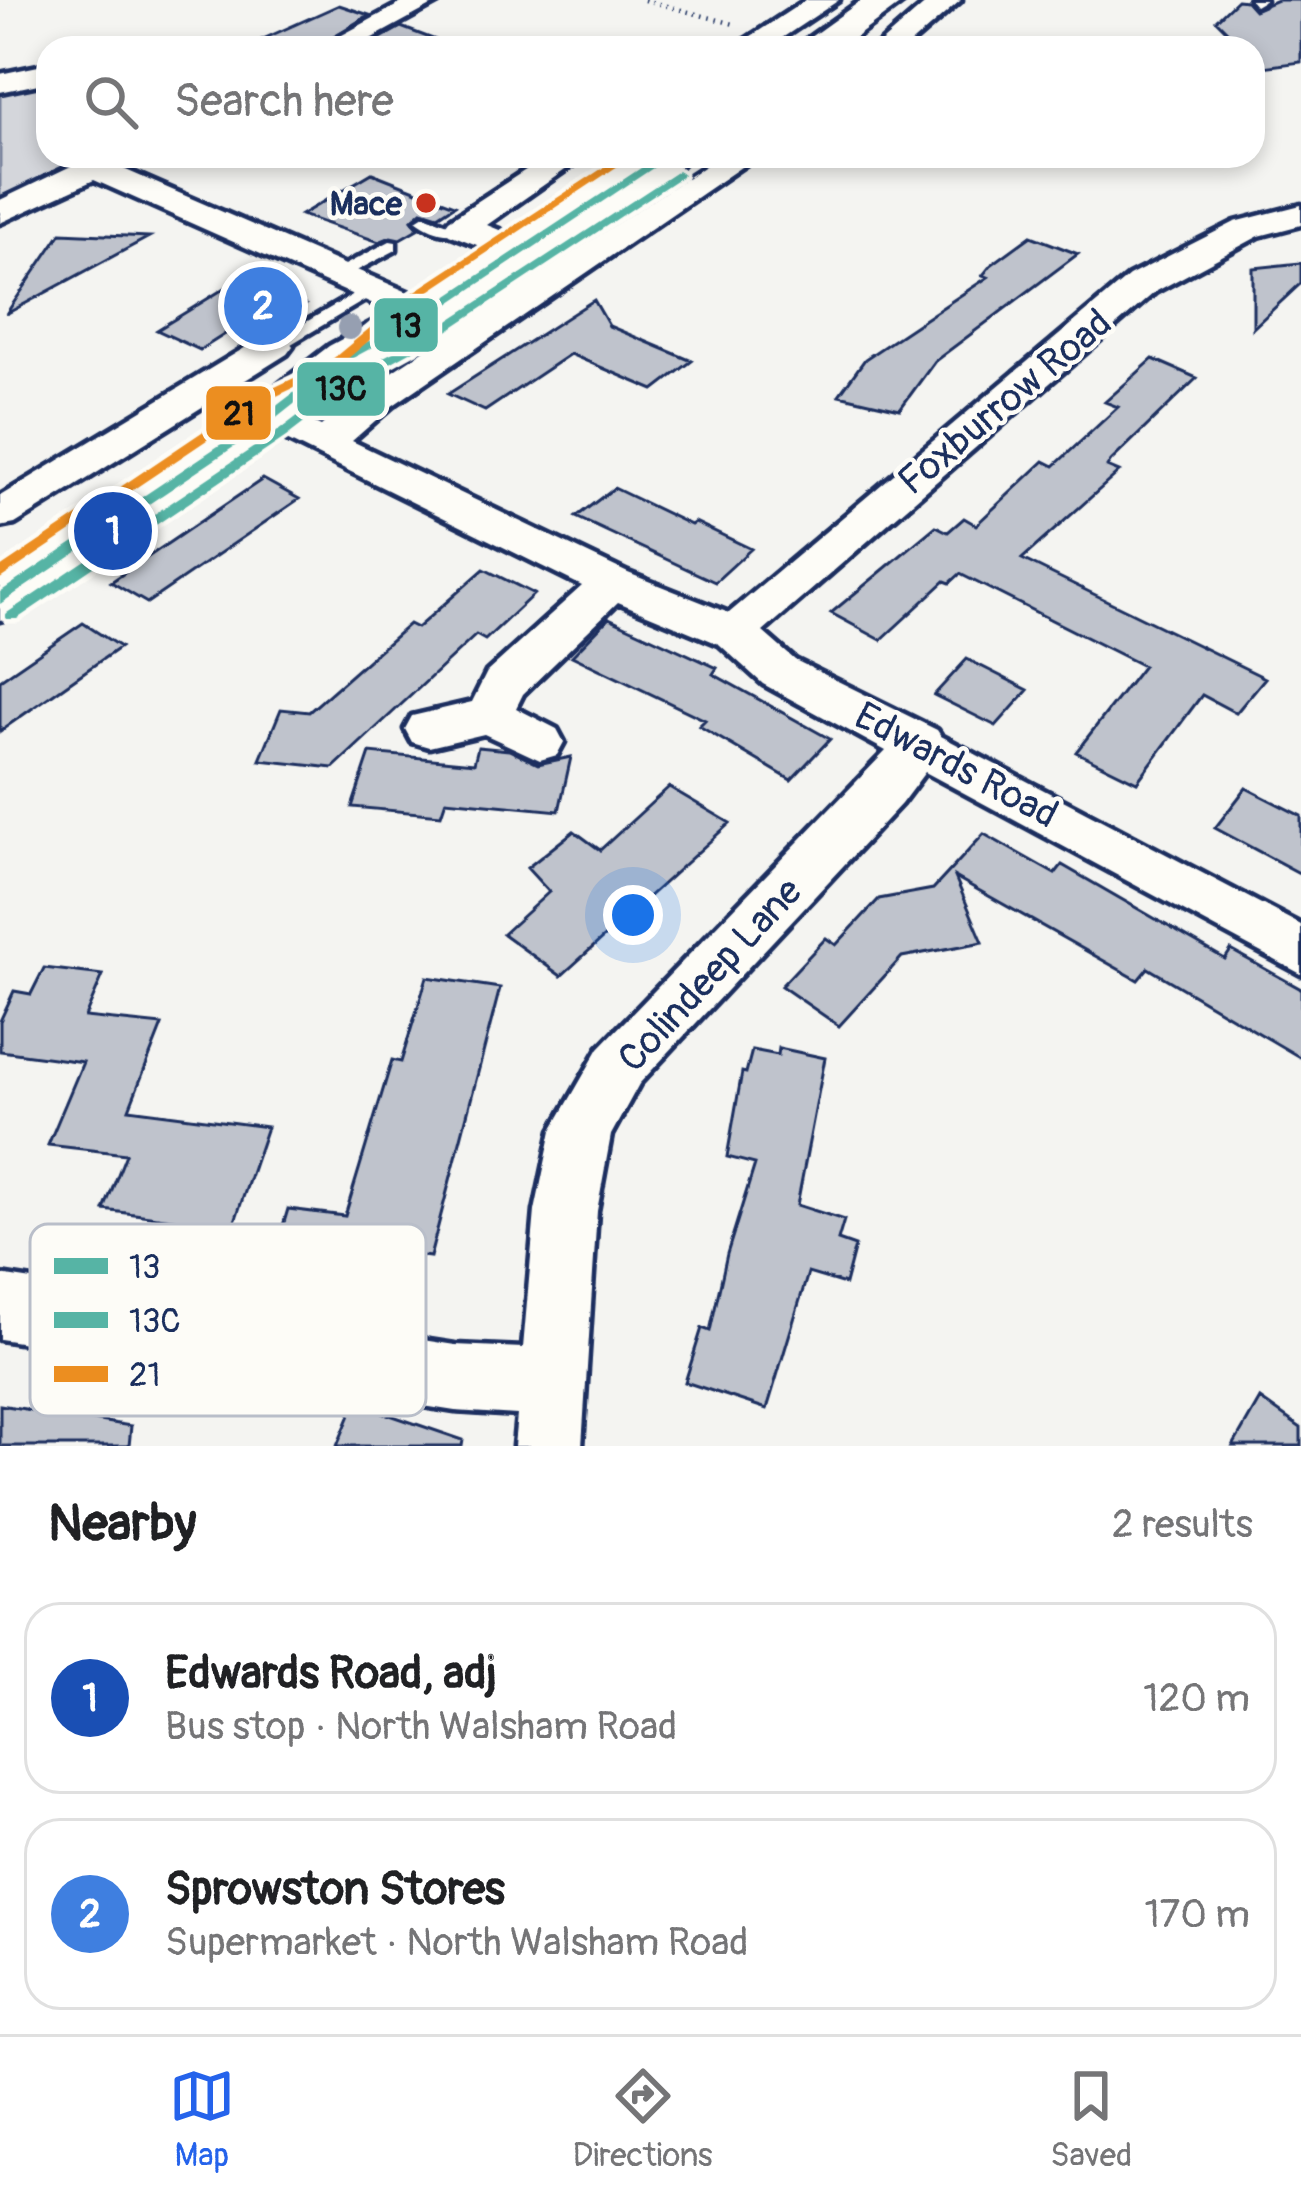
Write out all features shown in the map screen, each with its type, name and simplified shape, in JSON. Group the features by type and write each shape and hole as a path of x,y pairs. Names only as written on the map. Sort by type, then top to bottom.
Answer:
{"main road":[{"path":"834,36 885,4"},
{"path":"0,599 271,416 345,382 427,314 648,168"}],"street":[{"path":"356,36 428,0"},
{"path":"767,36 825,0"},
{"path":"904,36 947,0"},
{"path":"0,83 36,76"},
{"path":"0,213 94,168"},
{"path":"122,168 371,259 427,314"},
{"path":"522,251 438,228 547,168"},
{"path":"325,443 378,398 723,168"},
{"name":"Foxburrow Road","path":"735,633 785,585 1142,284 1247,229 1301,214 1294,206 1301,187"},
{"path":"0,514 274,346"},
{"name":"Edwards Road","path":"271,416 612,583 735,633 779,671 1301,951"},
{"path":"489,715 504,684 612,583"},
{"path":"429,729 489,715 540,742"},
{"name":"Colindeep Lane","path":"426,1373 455,1378 551,1414 566,1211 582,1130 619,1066 883,791 920,743"},
{"name":"Colindeep Lane","path":"0,1307 30,1312"}],"lane":[{"path":"274,346 371,259"}],"path":[{"path":"644,0 745,36"}],"shaded area":[{"path":"36,80 36,168 78,168 0,207 0,88"}],"building":[{"path":"1237,0 1246,1 1254,10 1277,0 1301,0 1301,62 1265,67 1265,36 1232,36 1216,20"},
{"path":"339,5 369,15 334,36 270,36"},
{"path":"401,27 425,36 385,36"},
{"path":"372,173 455,205 438,216 422,211 412,220 419,228 400,239 379,242 301,215"},
{"path":"61,233 149,237 6,314"},
{"path":"1031,236 1078,254 935,361 900,409 839,395 865,359 988,277 983,275 991,265"},
{"path":"1301,263 1301,283 1253,328 1253,268"},
{"path":"243,277 305,305 267,328 249,319 200,350 157,330"},
{"path":"594,300 609,326 692,361 654,390 570,354 485,411 448,394"},
{"path":"1153,359 1197,378 1111,461 1107,467 1119,472 1022,559 1265,678 1236,713 1202,695 1137,782 1076,752 1143,666 960,574 950,583 945,581 881,640 831,613 936,526 948,532 964,518 976,525 1044,461 1054,466 1118,407 1105,402"},
{"path":"263,479 299,499 147,603 111,582"},
{"path":"614,488 751,549 715,582 576,517"},
{"path":"484,569 534,594 485,640 476,635 333,768 260,760 281,709 309,712 409,624 417,628"},
{"path":"609,618 717,668 713,674 830,739 791,780 699,726 705,720 572,656"},
{"path":"83,623 120,647 0,731 0,680"},
{"path":"967,659 1028,690 996,726 934,695"},
{"path":"478,747 509,750 538,764 571,757 559,811 446,800 441,815 352,807 370,753 474,763"},
{"path":"669,787 730,823 561,976 503,934 549,892 527,868 574,831 600,850"},
{"path":"1246,788 1301,816 1301,874 1215,828"},
{"path":"984,834 1055,874 1062,865 1225,959 1231,950 1301,989 1301,1058 1148,968 1138,980 955,877 983,942 902,957 839,1026 781,986 826,938 836,945 879,899 933,889"},
{"path":"44,968 103,975 85,1017 162,1025 129,1109 267,1127 234,1224 104,1210 126,1154 48,1145 83,1062 0,1051 0,1021 14,991 31,994"},
{"path":"427,977 500,988 430,1257 426,1256 426,1224 283,1224 288,1209 345,1216 392,1060 401,1062"},
{"path":"779,1048 825,1058 797,1205 844,1220 838,1240 855,1246 845,1284 808,1273 767,1409 685,1382 702,1328 710,1331 727,1254 755,1164 727,1157 742,1072 746,1073 752,1050 778,1055"},
{"path":"1260,1399 1301,1428 1301,1446 1233,1446"},
{"path":"0,1405 30,1410 30,1416 69,1416 131,1426 129,1446 0,1446"},
{"path":"350,1416 393,1416 463,1440 462,1446 337,1446"}],"transit line":[{"name":"21","path":"0,574 258,400 334,364 415,296 610,168"},
{"name":"13","path":"0,599 270,417 347,357 427,314 648,168"},
{"name":"13C","path":"12,616 282,434 359,375 439,332 678,174"}],"place":[{"name":"Mace","path":"426,203"},
{"name":"Sprowston Stores","path":"263,306"},
{"name":"Edwards Road, adj","path":"113,531"}]}
